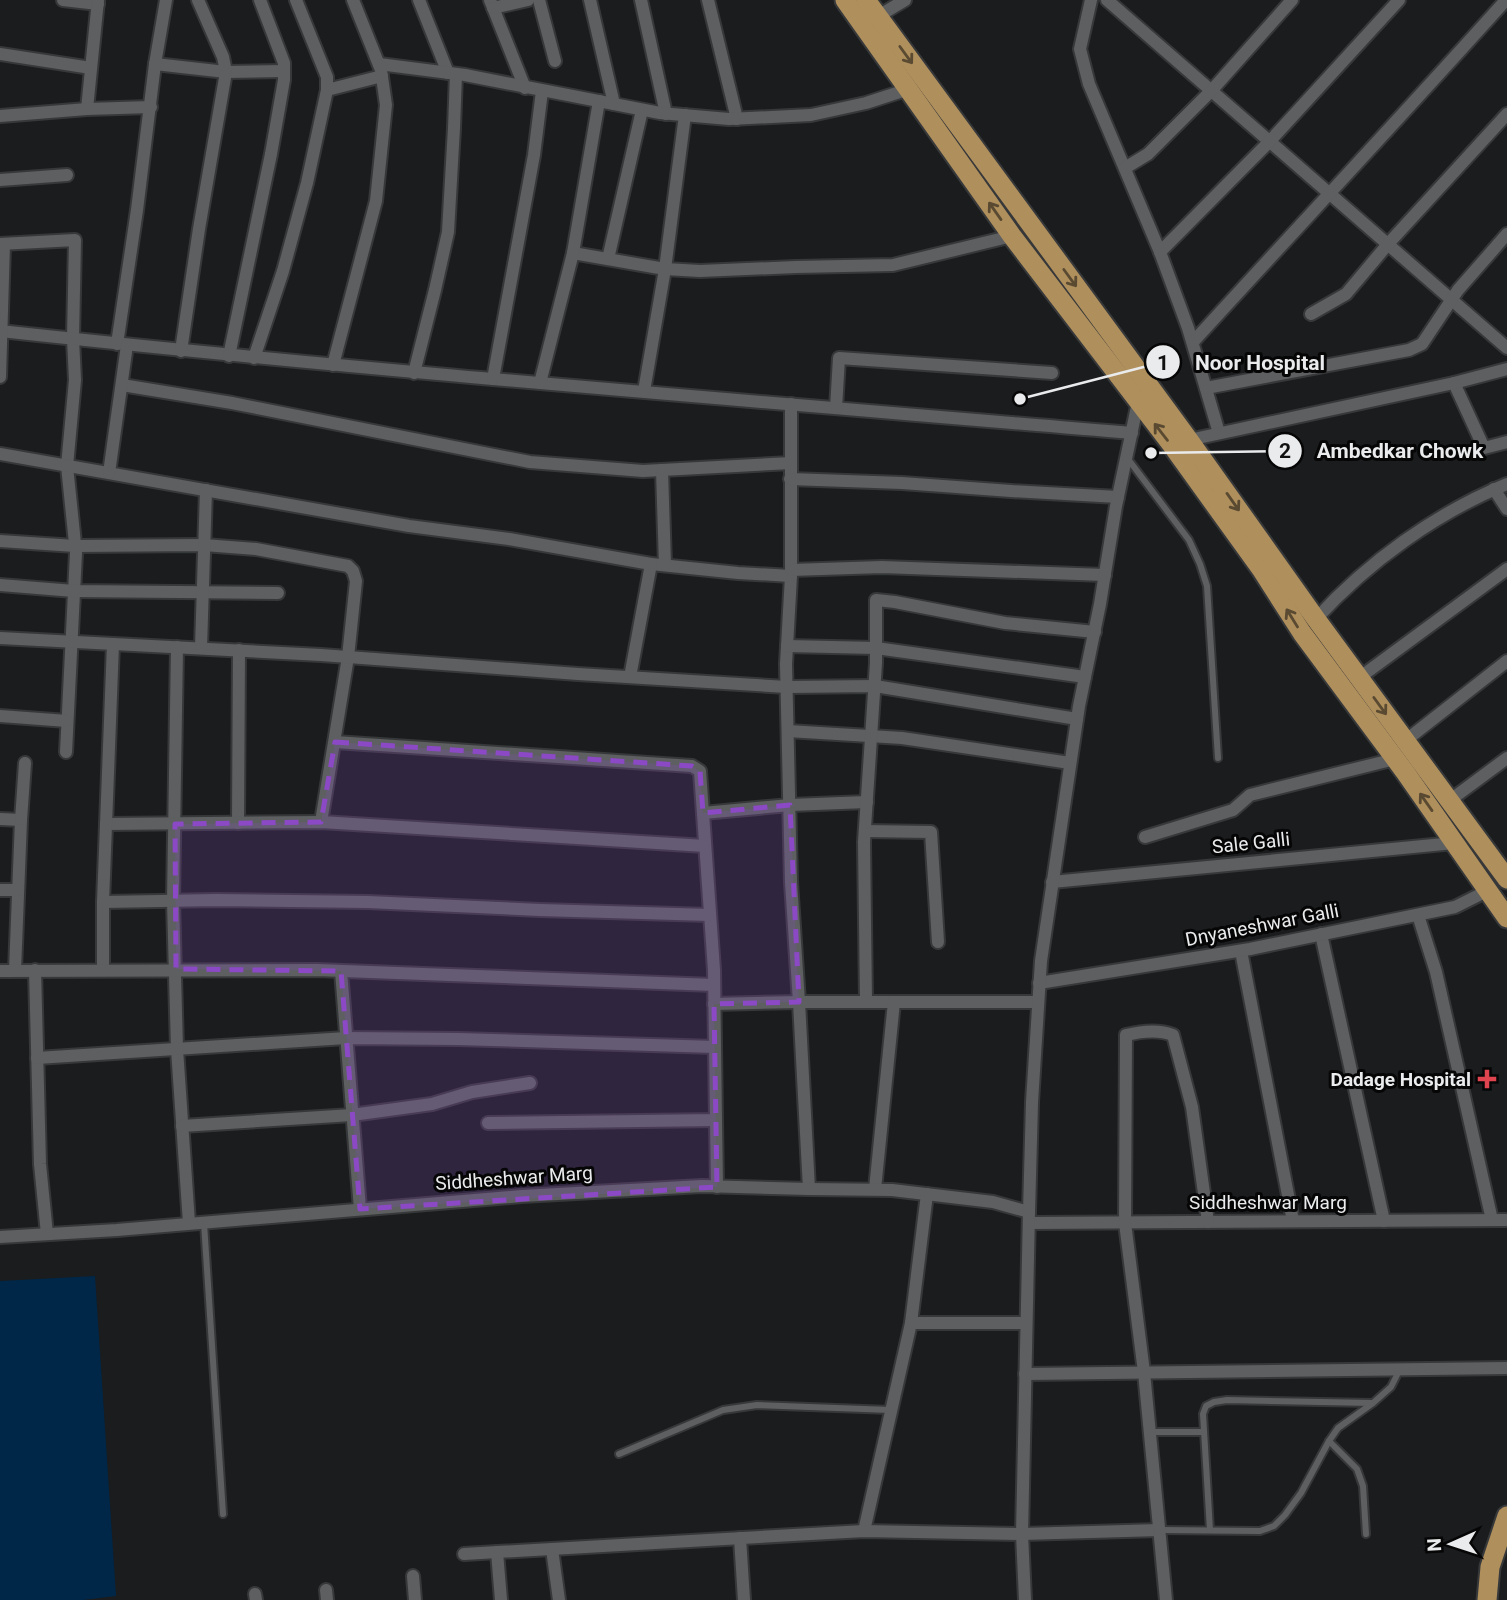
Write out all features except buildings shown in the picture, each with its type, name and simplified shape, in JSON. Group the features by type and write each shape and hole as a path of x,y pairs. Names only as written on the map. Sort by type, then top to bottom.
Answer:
{"main road":[{"path":"845,0 870,21 1189,440 1315,619 1507,879"},
{"path":"866,0 870,21 909,89 1012,236 1261,569 1302,633 1507,918"},
{"path":"1487,1600 1490,1567 1507,1516"}],"street":[{"path":"63,0 98,2 87,109"},
{"path":"109,473 122,385 122,345 155,64 166,0"},
{"path":"181,351 226,72 223,57 198,0"},
{"path":"229,355 271,155 284,71 284,64 260,0"},
{"path":"254,358 283,271 307,183 327,90 327,77 296,0"},
{"path":"333,365 376,201 386,105 381,70 353,0"},
{"path":"414,373 448,232 454,128 452,74 419,0"},
{"path":"525,88 492,4 528,0"},
{"path":"539,0 555,61"},
{"path":"590,0 614,104"},
{"path":"641,0 666,114"},
{"path":"708,0 737,119"},
{"path":"870,21 905,0"},
{"path":"1091,0 1080,48 1089,84 1160,252 1192,342 1219,433"},
{"path":"1107,0 1507,348"},
{"path":"1125,168 1148,154 1212,90 1292,0"},
{"path":"1160,252 1270,141 1399,0"},
{"path":"1192,342 1506,0"},
{"path":"0,54 91,68"},
{"path":"155,64 226,72 284,71"},
{"path":"327,90 381,70 452,74 666,114 737,119 811,116 909,89"},
{"path":"493,379 534,155 542,91"},
{"path":"540,383 573,253 599,101"},
{"path":"0,116 150,107"},
{"path":"608,259 642,110"},
{"path":"1311,314 1346,294 1507,114"},
{"path":"644,391 665,269 685,115"},
{"path":"0,180 67,175"},
{"path":"1206,388 1409,350 1422,344 1458,290 1507,234"},
{"path":"573,253 665,269 700,271 893,265 1012,236"},
{"path":"0,377 2,244 75,240 75,380 67,466 75,546 66,752"},
{"path":"1,331 414,373 1132,433"},
{"path":"836,408 839,358 1052,373"},
{"path":"1189,440 1454,383 1507,369"},
{"path":"1454,383 1484,448 1507,442"},
{"path":"122,385 232,403 530,462 643,471 791,463"},
{"path":"1025,1600 1022,1534 1026,1323 1032,1102 1041,961 1077,719 1138,402"},
{"path":"791,404 791,573 787,646 791,882 809,1189"},
{"path":"0,454 409,526 509,539 651,564 738,573 791,573 882,567 1105,575"},
{"path":"662,470 665,565"},
{"path":"790,480 902,483 1118,497"},
{"path":"1315,619 1339,593 1376,562 1412,536 1486,492 1501,486 1507,509"},
{"path":"201,648 206,491"},
{"path":"0,541 75,546 204,545 256,549 348,566 356,581 348,657 321,822"},
{"path":"630,677 651,564"},
{"path":"1359,678 1507,569"},
{"path":"0,585 74,591 278,593"},
{"path":"866,1001 865,831 875,685 876,600 1005,623 1095,632"},
{"path":"0,638 239,650 787,687 875,685 1077,719"},
{"path":"103,970 113,643"},
{"path":"787,646 876,648 1086,677"},
{"path":"177,647 173,901 177,1049 190,1223"},
{"path":"238,823 239,650"},
{"path":"1405,741 1507,661"},
{"path":"0,716 67,721"},
{"path":"788,731 902,738 1070,763"},
{"path":"335,742 692,766 700,771 714,985 717,1186"},
{"path":"1449,801 1507,758"},
{"path":"1145,837 1233,810 1250,795 1395,759"},
{"path":"15,971 24,763"},
{"path":"703,813 790,805 867,802"},
{"path":"0,820 21,820"},
{"path":"106,824 321,822 705,846"},
{"path":"865,831 931,832 938,942"},
{"name":"Sale Galli","path":"1052,882 1454,842"},
{"path":"0,890 18,890"},
{"name":"Dnyaneshwar Galli","path":"1039,983 1241,951 1418,915 1455,907 1488,891"},
{"path":"103,902 368,902 710,915"},
{"path":"1418,915 1436,972 1492,1220"},
{"path":"1321,934 1384,1221"},
{"path":"1241,951 1293,1222"},
{"path":"35,970 40,1164 47,1234"},
{"path":"0,971 341,971 714,985"},
{"path":"341,971 360,1209"},
{"path":"875,1189 894,1002"},
{"path":"714,1004 1038,1002"},
{"path":"1166,1600 1144,1372 1125,1223 1126,1035 1163,1031 1174,1035 1192,1107 1208,1222"},
{"path":"37,1058 346,1038 715,1047"},
{"path":"182,1126 352,1115 432,1104 472,1093 530,1083"},
{"path":"488,1123 716,1119"},
{"name":"Siddheshwar Marg","path":"0,1237 536,1195 717,1186 892,1190 993,1202 1029,1218 1125,1223 1507,1220"},
{"path":"864,1531 911,1323 927,1194"},
{"path":"911,1323 1026,1323"},
{"path":"1025,1374 1507,1367"},
{"path":"464,1554 864,1531 1022,1534 1160,1530"},
{"path":"740,1538 744,1600"},
{"path":"552,1549 559,1600"},
{"path":"497,1552 501,1600"},
{"path":"413,1576 415,1600"}],"lane":[{"path":"1126,457 1189,540 1208,586 1218,758"},
{"path":"204,1222 223,1514"},
{"path":"1160,1530 1260,1531 1273,1526 1301,1493 1338,1428 1391,1387 1400,1369"},
{"path":"1210,1530 1203,1414 1206,1406 1227,1400 1373,1403"},
{"path":"619,1454 723,1410 757,1405 891,1410"},
{"path":"1150,1432 1204,1432"},
{"path":"1329,1441 1357,1469 1363,1486 1366,1534"}],"highlighted area":[{"path":"335,742 692,766 700,771 703,813 790,805 799,1002 714,1004 717,1187 360,1209 341,971 176,969 175,824 321,822"}],"shaded area":[{"path":"95,1276 116,1596 83,1600 0,1600 0,1281"}],"place":[{"name":"Noor Hospital","path":"1020,399"},
{"name":"Ambedkar Chowk","path":"1151,453"},
{"name":"Dadage Hospital","path":"1487,1079"}]}
